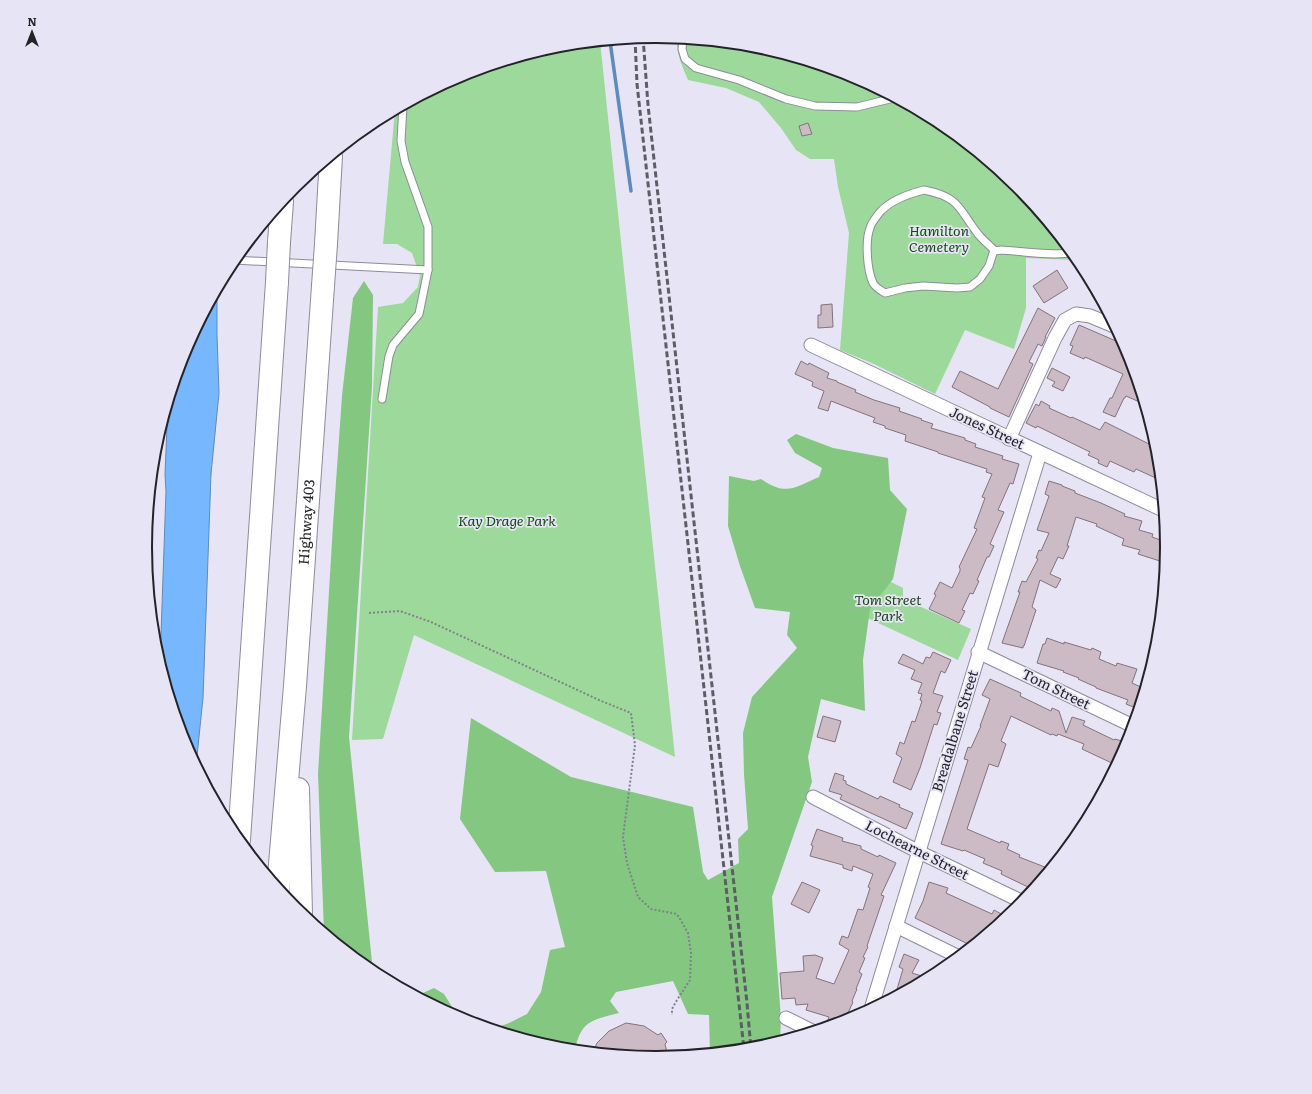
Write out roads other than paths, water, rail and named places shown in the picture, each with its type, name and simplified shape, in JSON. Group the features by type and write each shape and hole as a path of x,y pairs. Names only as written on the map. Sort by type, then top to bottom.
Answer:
{"highway":[{"name":"Highway 403","path":"279,881 295,686 331,162"},
{"path":"238,826 281,210"},
{"path":"295,686 301,904"}],"street":[{"path":"1009,438 1065,320 1076,314 1090,316 1108,323"},
{"name":"Jones Street","path":"811,345 1158,508"},
{"name":"Breadalbane Street","path":"873,1002 978,652 1040,453"},
{"name":"Tom Street","path":"978,652 1128,724"},
{"name":"Lochearne Street","path":"812,797 918,852 1016,899"},
{"path":"896,926 953,954"},
{"path":"786,1018 806,1028"}],"lane":[{"path":"683,44 682,49 685,59 696,68 740,80 786,99 815,106 857,107 887,100"},
{"path":"382,399 388,356 394,345 419,314 428,270 428,227 405,162 401,141 403,112"},
{"path":"924,190 941,193 955,202 964,212 979,235 994,251 989,266 980,279 970,287 957,288 923,286 884,293 873,284 868,265 867,244 870,227 880,212 907,194 924,190"},
{"path":"994,251 1002,250 1065,253"},
{"path":"242,260 428,270"}],"water":[{"path":"217,300 219,393 211,474 203,698 197,755 190,740 169,677 161,639 166,491 165,475 167,426 169,417 190,354"}],"waterway":[{"path":"611,45 631,191"}],"railway":[{"path":"643,43 648,105 750,1042"},
{"path":"635,44 637,84 743,1043"}],"park label":[{"name":"Hamilton Cemetery","path":"939,240"},
{"name":"Kay Drage Park","path":"507,521"},
{"name":"Tom Street Park","path":"888,608"}]}
